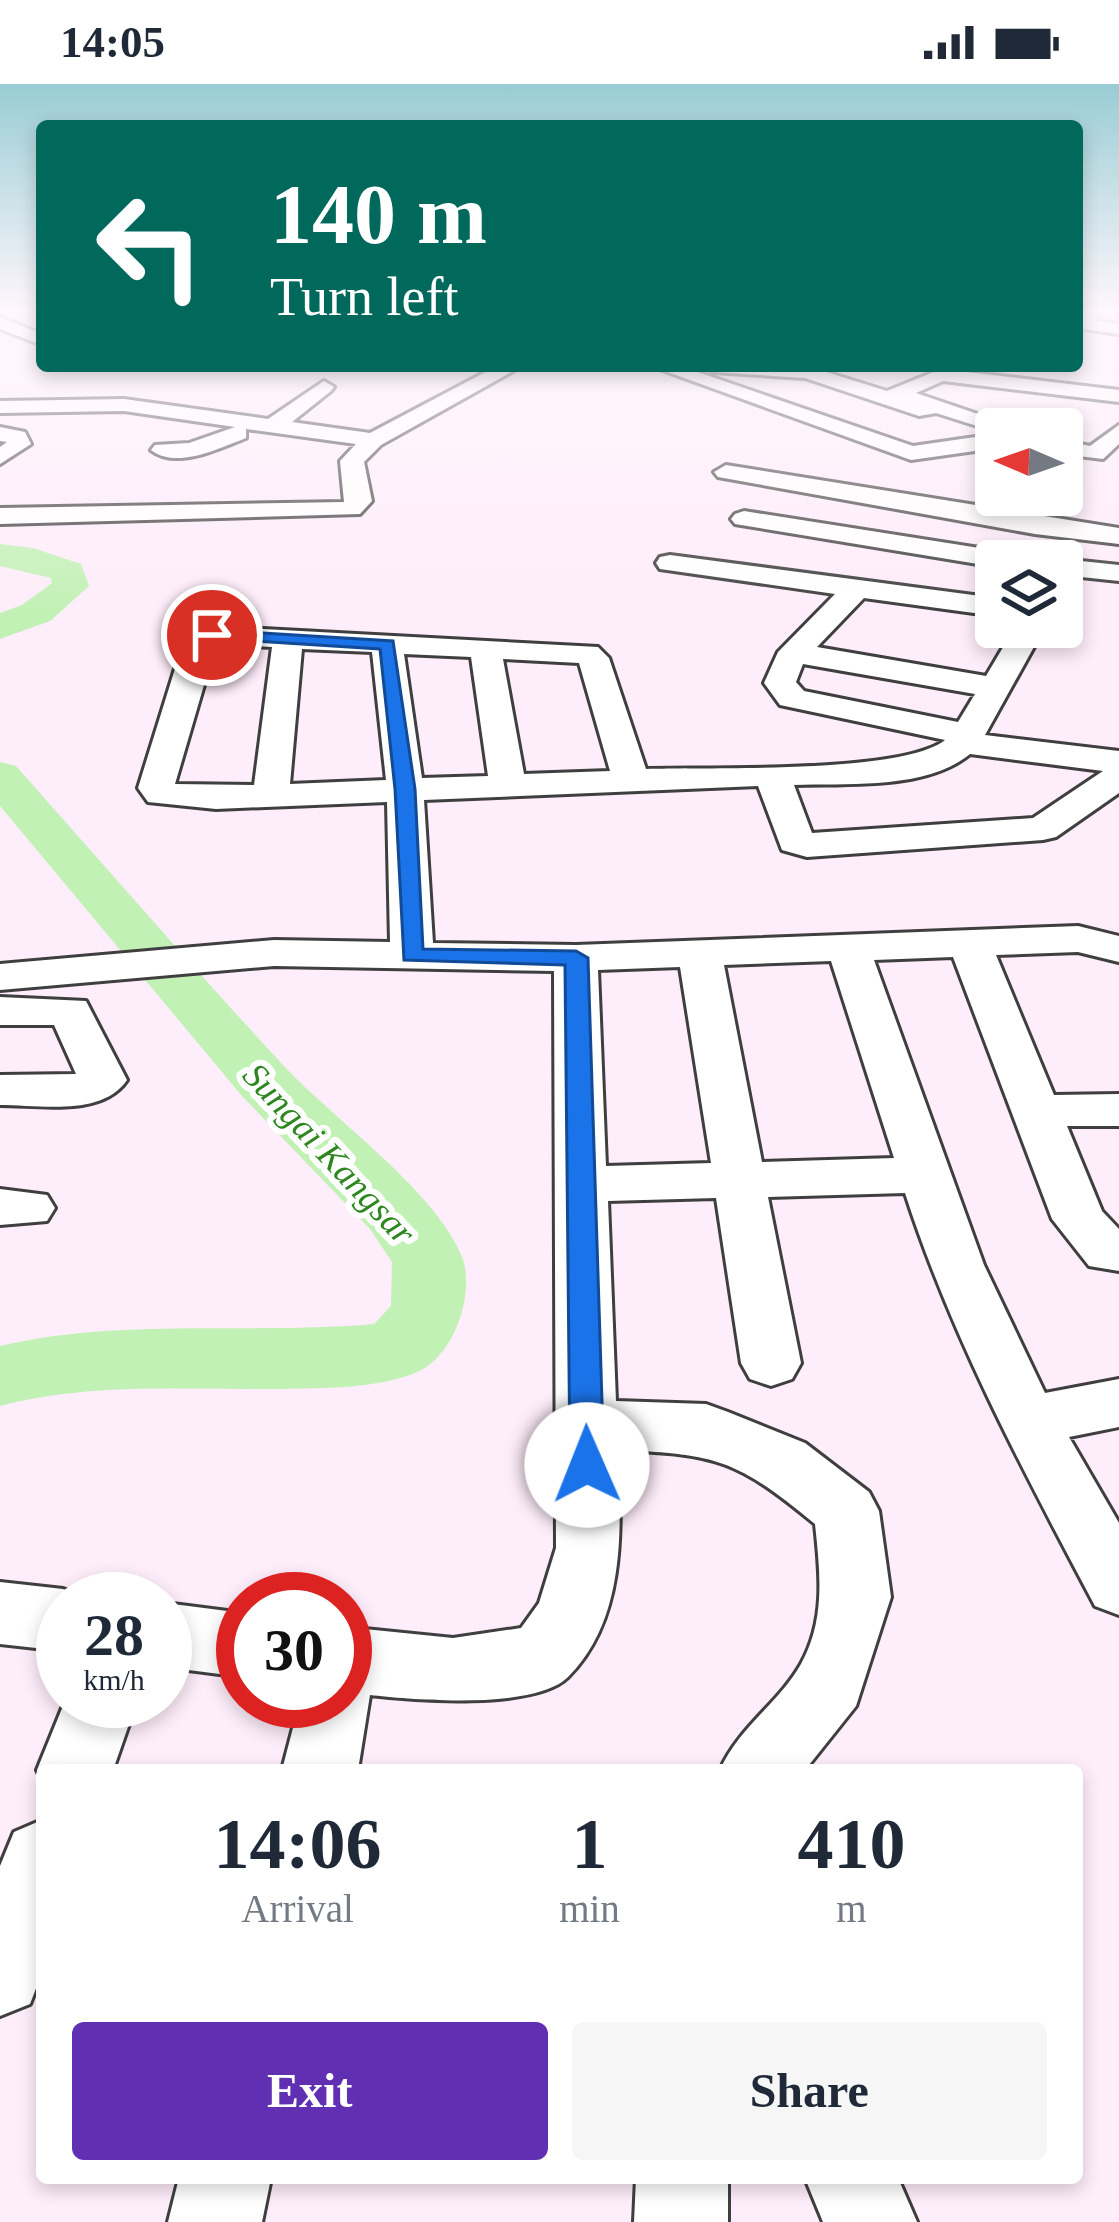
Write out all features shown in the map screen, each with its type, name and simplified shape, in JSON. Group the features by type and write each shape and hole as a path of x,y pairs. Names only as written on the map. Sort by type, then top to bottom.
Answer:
{"street":[{"path":"175,413 373,440"},
{"path":"153,444 192,450 238,434 283,429 299,413"},
{"path":"0,516 352,509 358,501 352,461 373,440 424,413"},
{"path":"795,413 910,453 975,442"},
{"path":"858,413 955,447"},
{"path":"926,413 975,430"},
{"path":"1083,451 1095,454 1119,432"},
{"path":"0,434 17,437 20,444 0,458"},
{"path":"726,472 1119,536"},
{"path":"212,476 225,514"},
{"path":"1033,540 1037,516"},
{"path":"745,520 975,555"},
{"path":"670,563 975,604"},
{"path":"1083,569 1119,573"},
{"path":"859,586 795,653 780,683 792,698 965,738 1119,762"},
{"path":"897,671 940,598"},
{"path":"631,779 593,658 209,635 198,643 156,788 178,798 271,796 891,770 944,758 965,738 1017,648"},
{"path":"271,796 288,639"},
{"path":"387,644 405,789 412,956"},
{"path":"485,648 508,785"},
{"path":"795,653 994,687"},
{"path":"772,774 796,842 807,845 1043,829 1119,776"},
{"path":"0,1011 71,992 274,953 576,958 1113,939"},
{"path":"970,944 1078,1219 1108,1252 1119,1252"},
{"path":"849,950 956,1265 1028,1421 1119,1585"},
{"path":"700,954 771,1363"},
{"path":"372,1664 453,1671 541,1657 569,1617 589,1548 576,958"},
{"path":"0,977 71,992"},
{"path":"0,1090 90,1089 102,1082 71,992"},
{"path":"1036,1111 1119,1110"},
{"path":"581,1184 925,1175"},
{"path":"1028,1421 1119,1403"},
{"path":"586,1424 706,1429 783,1461 846,1510 857,1597 831,1682 763,1764"},
{"path":"0,1613 36,1618"},
{"path":"77,1764 91,1728"},
{"path":"321,1764 330,1728"},
{"path":"0,1974 36,1876"},
{"path":"215,2222 224,2184"},
{"path":"681,2222 682,2184"},
{"path":"854,2184 870,2222"}],"waterway":[{"name":"Sungai Kangsar","path":"0,555 33,559 68,572 71,586 36,613 0,627"},
{"name":"Sungai Kangsar","path":"0,776 264,1082 394,1212 428,1260 428,1314 395,1351 309,1359 56,1362 0,1376"}],"route":[{"path":"212,635 387,644 405,789 412,956 576,958 587,1465"}]}
